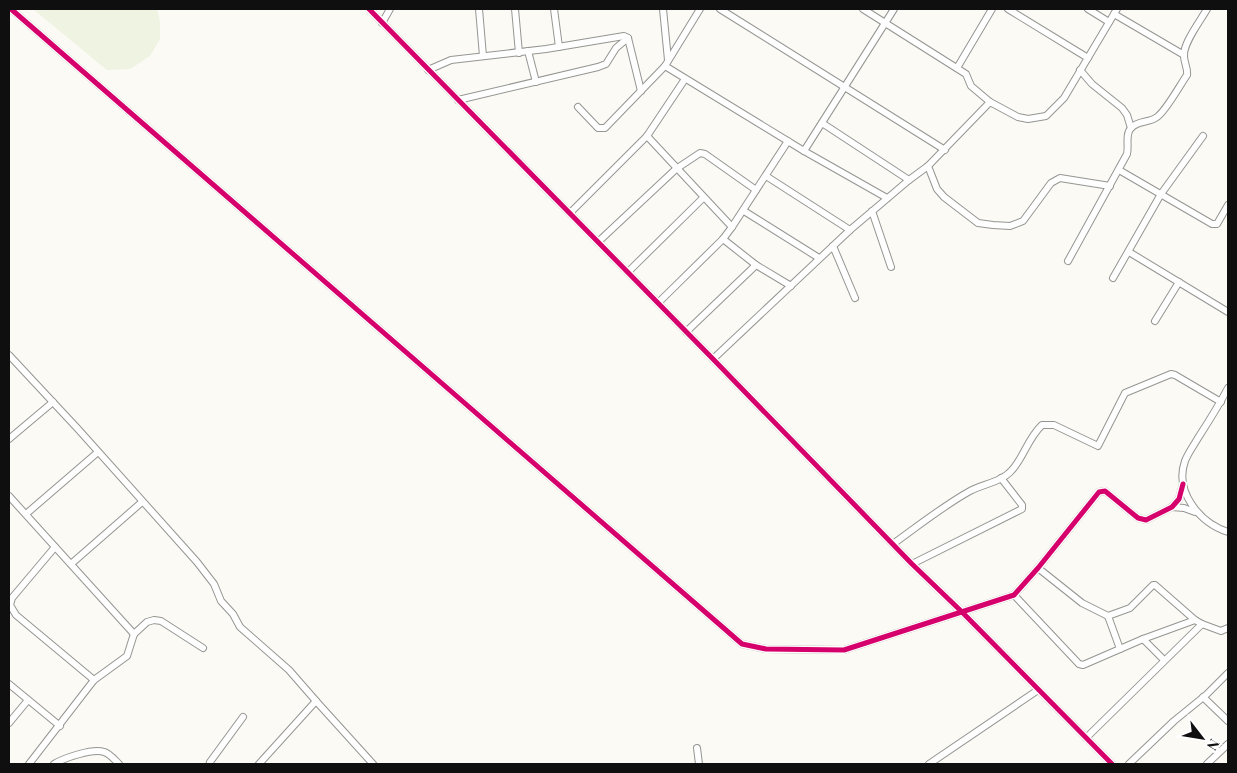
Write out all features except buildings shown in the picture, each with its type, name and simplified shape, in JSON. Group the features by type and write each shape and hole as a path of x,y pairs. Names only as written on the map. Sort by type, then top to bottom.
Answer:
{"street":[{"path":"11,9 742,644 766,649 844,650 1014,596 1099,492 1105,492 1142,520 1146,520 1172,507 1179,499 1183,484"},
{"path":"369,9 376,12 382,23 912,564 1112,764"},
{"path":"382,23 390,9"},
{"path":"479,9 483,56"},
{"path":"515,9 519,53"},
{"path":"554,9 559,47"},
{"path":"663,9 666,63 685,79 804,151 887,198"},
{"path":"578,107 598,128 602,129 641,91 666,63 700,9"},
{"path":"720,9 945,150"},
{"path":"864,9 966,74 971,86 990,102 1018,117 1028,119 1046,116 1064,98 1116,10 1184,55"},
{"path":"804,151 894,9"},
{"path":"957,68 992,9"},
{"path":"1008,9 1088,58"},
{"path":"1088,9 1109,22"},
{"path":"1068,261 1119,170 1128,148 1128,134 1131,128 1140,122 1152,120 1159,115 1187,75 1188,71 1184,55 1187,44 1207,9"},
{"path":"428,70 451,60 519,53 624,36 628,38"},
{"path":"458,100 606,64 616,48 628,38"},
{"path":"628,38 641,91"},
{"path":"528,51 536,82"},
{"path":"1080,70 1092,84 1122,108 1127,115 1131,128"},
{"path":"570,213 647,136 685,79"},
{"path":"713,359 850,230 928,166 990,102"},
{"path":"822,124 909,180"},
{"path":"647,136 732,227"},
{"path":"1113,278 1161,194 1203,136"},
{"path":"658,303 732,227 788,141"},
{"path":"598,242 676,169 696,155 705,154 756,190"},
{"path":"928,166 936,189 944,197 978,223 993,225 1010,226 1023,221 1051,183 1060,178 1110,186"},
{"path":"1119,170 1215,225 1228,205"},
{"path":"766,176 850,230"},
{"path":"628,272 703,198"},
{"path":"744,211 820,258"},
{"path":"872,211 891,267"},
{"path":"722,239 756,266 791,286"},
{"path":"833,246 856,298"},
{"path":"1129,252 1228,312"},
{"path":"686,332 756,266"},
{"path":"1155,321 1178,282"},
{"path":"9,355 197,562 214,584 221,600 233,614 240,627 289,670 372,764"},
{"path":"893,544 971,490 1001,478 1012,471 1034,433 1042,425 1054,425 1098,446 1125,393 1172,374 1221,402"},
{"path":"1196,512 1183,484 1182,470 1185,460 1228,388"},
{"path":"9,439 53,402"},
{"path":"26,514 98,452"},
{"path":"912,564 1022,509 1022,505 1001,478"},
{"path":"9,496 134,634"},
{"path":"72,564 142,502"},
{"path":"1172,507 1196,512 1228,532"},
{"path":"55,547 12,598 10,605 16,616 94,680"},
{"path":"1038,568 1082,603 1108,616 1120,649"},
{"path":"1108,616 1130,608 1152,585 1155,585 1202,624 1221,631 1228,628"},
{"path":"1014,596 1080,665 1196,620"},
{"path":"29,764 94,680 127,656 134,634 147,622 161,621 203,648"},
{"path":"1086,738 1202,624"},
{"path":"1143,639 1164,660"},
{"path":"1129,764 1174,720 1203,698 1228,673"},
{"path":"9,684 60,726"},
{"path":"929,764 1038,690"},
{"path":"1203,698 1228,721"},
{"path":"9,723 28,700"},
{"path":"259,764 316,701"},
{"path":"210,763 243,717"},
{"path":"1207,764 1228,744"},
{"path":"697,748 699,764"},
{"path":"54,764 67,757 99,751 107,754 119,764"}],"green space":[{"path":"33,9 157,9 160,22 160,39 150,56 130,69 107,70"}],"cycle path":[{"path":"11,9 742,644 766,649 844,650 1014,595 1099,492 1105,491 1138,518 1146,520 1172,507 1179,499 1183,484"},
{"path":"369,9 912,564 1112,764"}]}
